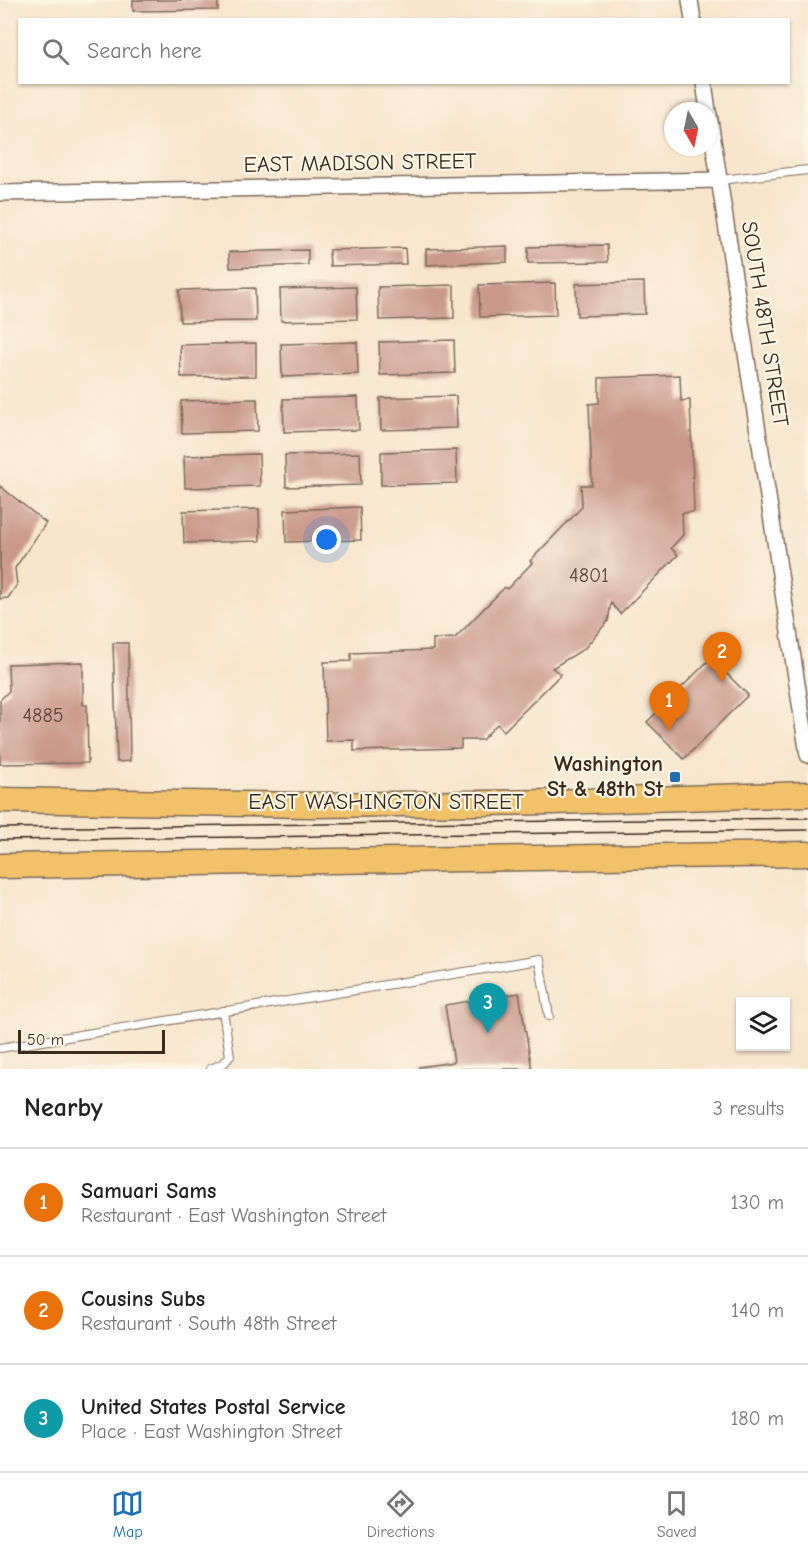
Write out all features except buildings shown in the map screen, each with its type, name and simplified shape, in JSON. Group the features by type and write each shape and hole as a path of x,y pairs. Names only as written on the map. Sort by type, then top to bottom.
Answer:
{"main road":[{"name":"EAST WASHINGTON STREET","path":"0,800 337,804 553,802 808,794"},
{"path":"0,866 808,854"}],"street":[{"path":"690,0 693,18"},
{"name":"SOUTH 48TH STREET","path":"704,84 707,102"},
{"name":"SOUTH 48TH STREET","path":"716,156 808,755"},
{"name":"EAST MADISON STREET","path":"0,193 720,180"}],"lane":[{"path":"720,180 808,170"},
{"path":"0,1048 539,960 549,1016"},
{"path":"212,1069 224,1063 230,1056 223,1011"}],"tram line":[{"path":"0,828 808,818"},
{"path":"0,840 808,830"}],"place":[{"name":"Cousins Subs","path":"722,682"},
{"name":"Samuari Sams","path":"669,731"},
{"name":"Washington St & 48th St","path":"675,777"},
{"name":"United States Postal Service","path":"488,1033"}]}
